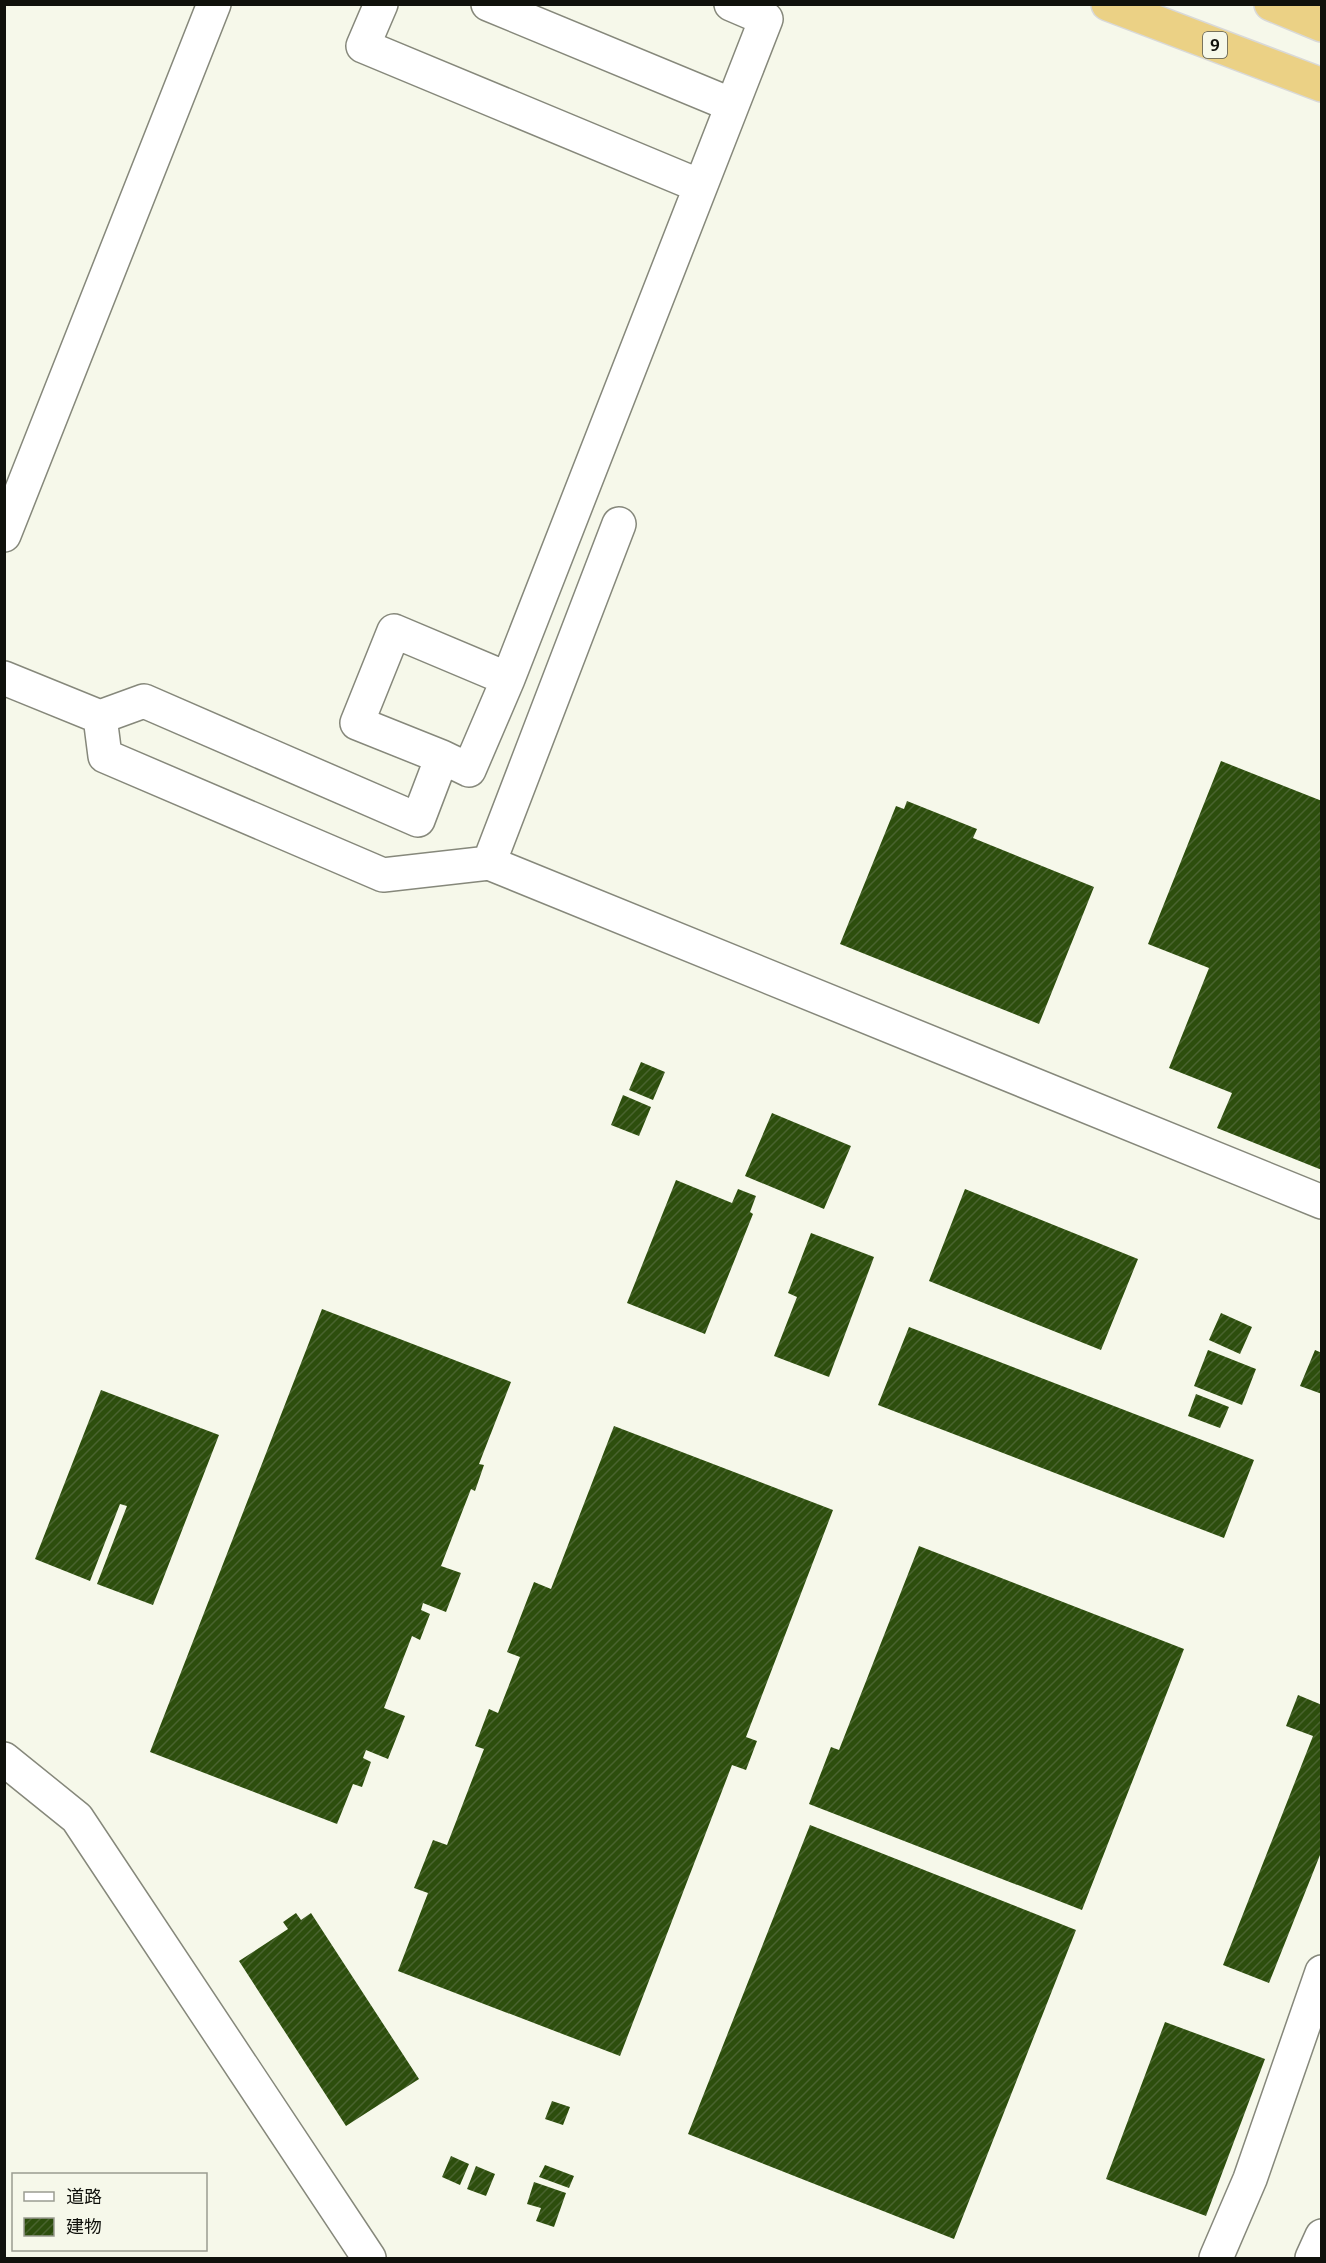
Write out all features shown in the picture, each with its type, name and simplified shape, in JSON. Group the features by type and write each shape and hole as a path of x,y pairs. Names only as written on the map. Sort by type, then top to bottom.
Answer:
{"highway":[{"name":"9","path":"1108,4 1322,85"},
{"path":"1271,4 1322,25"}],"street":[{"path":"4,535 213,4"},
{"path":"381,4 363,46 700,186"},
{"path":"488,4 732,105"},
{"path":"507,679 394,631 357,723 469,770 507,679 766,19 730,4"},
{"path":"489,863 619,524"},
{"path":"4,678 100,717 144,701 418,820 442,757"},
{"path":"100,717 105,756 383,875 489,863 1322,1202"},
{"path":"4,1759 77,1818 369,2259"},
{"path":"1216,2259 1250,2179 1322,1972"},
{"path":"1312,2259 1322,2236"}],"building":[{"path":"1221,761 1322,801 1322,1170 1217,1128 1232,1093 1169,1068 1209,968 1148,944"},
{"path":"907,801 977,829 973,838 1094,887 1039,1024 840,944 896,806 904,809"},
{"path":"641,1062 665,1072 653,1100 629,1090"},
{"path":"623,1095 651,1107 639,1136 611,1125"},
{"path":"772,1113 851,1146 824,1209 745,1176"},
{"path":"676,1180 732,1203 738,1189 756,1196 750,1212 753,1214 705,1334 627,1303"},
{"path":"965,1189 1138,1259 1101,1350 929,1281"},
{"path":"811,1233 874,1257 829,1377 774,1356 797,1297 788,1293"},
{"path":"322,1309 511,1382 479,1464 484,1465 475,1491 471,1489 441,1566 461,1573 446,1612 423,1603 421,1610 430,1614 420,1640 412,1636 384,1708 405,1716 388,1759 366,1750 363,1758 371,1762 362,1787 353,1784 337,1824 150,1752"},
{"path":"1221,1313 1252,1327 1240,1354 1209,1340"},
{"path":"909,1327 1254,1460 1224,1538 878,1405"},
{"path":"1208,1350 1256,1369 1242,1405 1194,1386"},
{"path":"1315,1350 1322,1353 1322,1394 1300,1386"},
{"path":"101,1390 219,1435 153,1605 97,1584 127,1506 120,1504 90,1581 35,1559"},
{"path":"1196,1394 1229,1407 1220,1428 1188,1416"},
{"path":"614,1426 833,1510 746,1737 757,1741 746,1770 732,1765 620,2056 398,1971 428,1893 414,1888 433,1840 447,1845 484,1749 475,1746 489,1709 498,1713 520,1657 507,1652 534,1582 551,1589"},
{"path":"919,1546 1184,1649 1082,1910 809,1804 831,1747 839,1750"},
{"path":"1298,1695 1322,1705 1322,1850 1269,1983 1223,1965 1313,1736 1286,1726"},
{"path":"810,1825 1076,1930 954,2239 688,2134"},
{"path":"296,1913 301,1920 311,1913 419,2079 346,2126 239,1961 288,1929 283,1922"},
{"path":"1165,2022 1265,2059 1206,2216 1106,2179"},
{"path":"552,2101 570,2107 563,2125 545,2119"},
{"path":"451,2156 469,2164 460,2185 442,2177"},
{"path":"545,2165 574,2176 569,2188 539,2177"},
{"path":"476,2166 495,2174 486,2196 467,2189"},
{"path":"534,2182 566,2193 554,2227 536,2221 541,2208 527,2204"}]}
